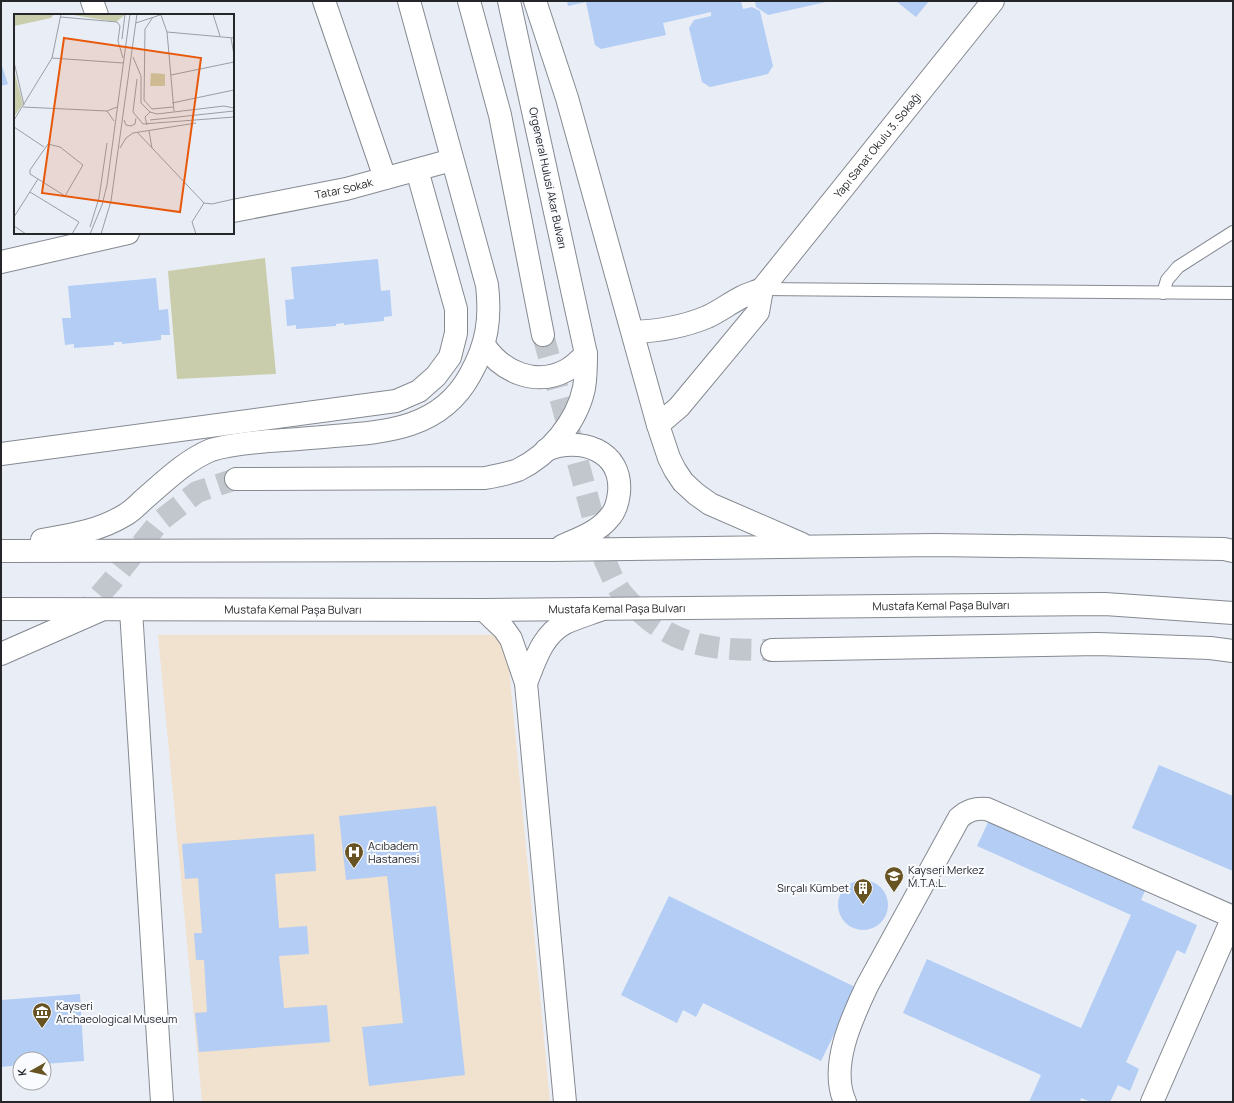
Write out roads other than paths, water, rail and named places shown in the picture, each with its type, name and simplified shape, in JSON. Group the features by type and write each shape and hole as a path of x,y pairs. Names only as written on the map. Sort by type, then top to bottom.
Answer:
{"main road":[{"path":"92,1 98,14"},
{"path":"324,1 385,178"},
{"path":"1,547 72,535 109,523 126,515 181,467 198,456 212,450 241,443 373,432 407,427 424,420 447,405 456,395 471,374 484,345 488,325 489,306 487,285 409,1"},
{"path":"469,1 500,115 543,335"},
{"name":"Orgeneral Hulusi Akar Bulvarı","path":"509,1 586,354 584,389 578,406 570,422 559,437 546,450"},
{"path":"535,1 567,98 658,425 669,458 675,470 683,482 710,504 809,546"},
{"name":"Yapı Sanat Okulu 3. Sokağı","path":"658,425 678,407 758,312 762,289 993,1"},
{"name":"Tatar Sokak","path":"234,211 346,189 452,160"},
{"path":"1,454 396,401 419,391 436,376 450,357 456,333 456,309 417,170"},
{"path":"1,262 124,234"},
{"name":"Yapı Sanat Okulu 3. Sokağı","path":"632,332 653,332 690,324 726,308 742,297 762,289"},
{"path":"484,345 492,356 502,365 514,372 527,376 540,377 560,373 576,363 586,354"},
{"path":"236,479 485,478 518,470 546,450 556,446 579,444 594,449 606,456 613,465 618,476 619,486 615,507 611,517 603,525 573,541 551,550"},
{"path":"1,551 551,550 936,545 1224,549 1233,551"},
{"name":"Mustafa Kemal Paşa Bulvarı","path":"1,609 484,610 1105,604 1233,614"},
{"path":"526,683 544,642 553,632 564,624 604,608"},
{"path":"1,654 100,610"},
{"path":"131,610 162,1102"},
{"path":"484,610 504,629 511,639 526,683 565,1102"},
{"path":"772,650 1098,644 1210,648 1233,651"},
{"path":"845,1102 840,1084 840,1068 848,1030 857,1007 959,818 970,810 977,808 986,808 1232,917 1152,1102"}],"lane":[{"path":"1163,293 1167,280 1178,267 1233,232"},
{"path":"762,289 1233,293"}],"tunnel":[{"path":"543,335 605,561 624,596 654,624 685,640 718,648 772,650"},
{"path":"78,620 112,581 160,521 197,492 236,479"}],"place":[{"name":"Acıbadem Hastanesi","path":"354,869"},
{"name":"Kayseri Merkez M.T.A.L.","path":"894,893"},
{"name":"Sırçalı Kümbet","path":"863,905"},
{"name":"Kayseri Archaeological Museum","path":"42,1029"}]}
